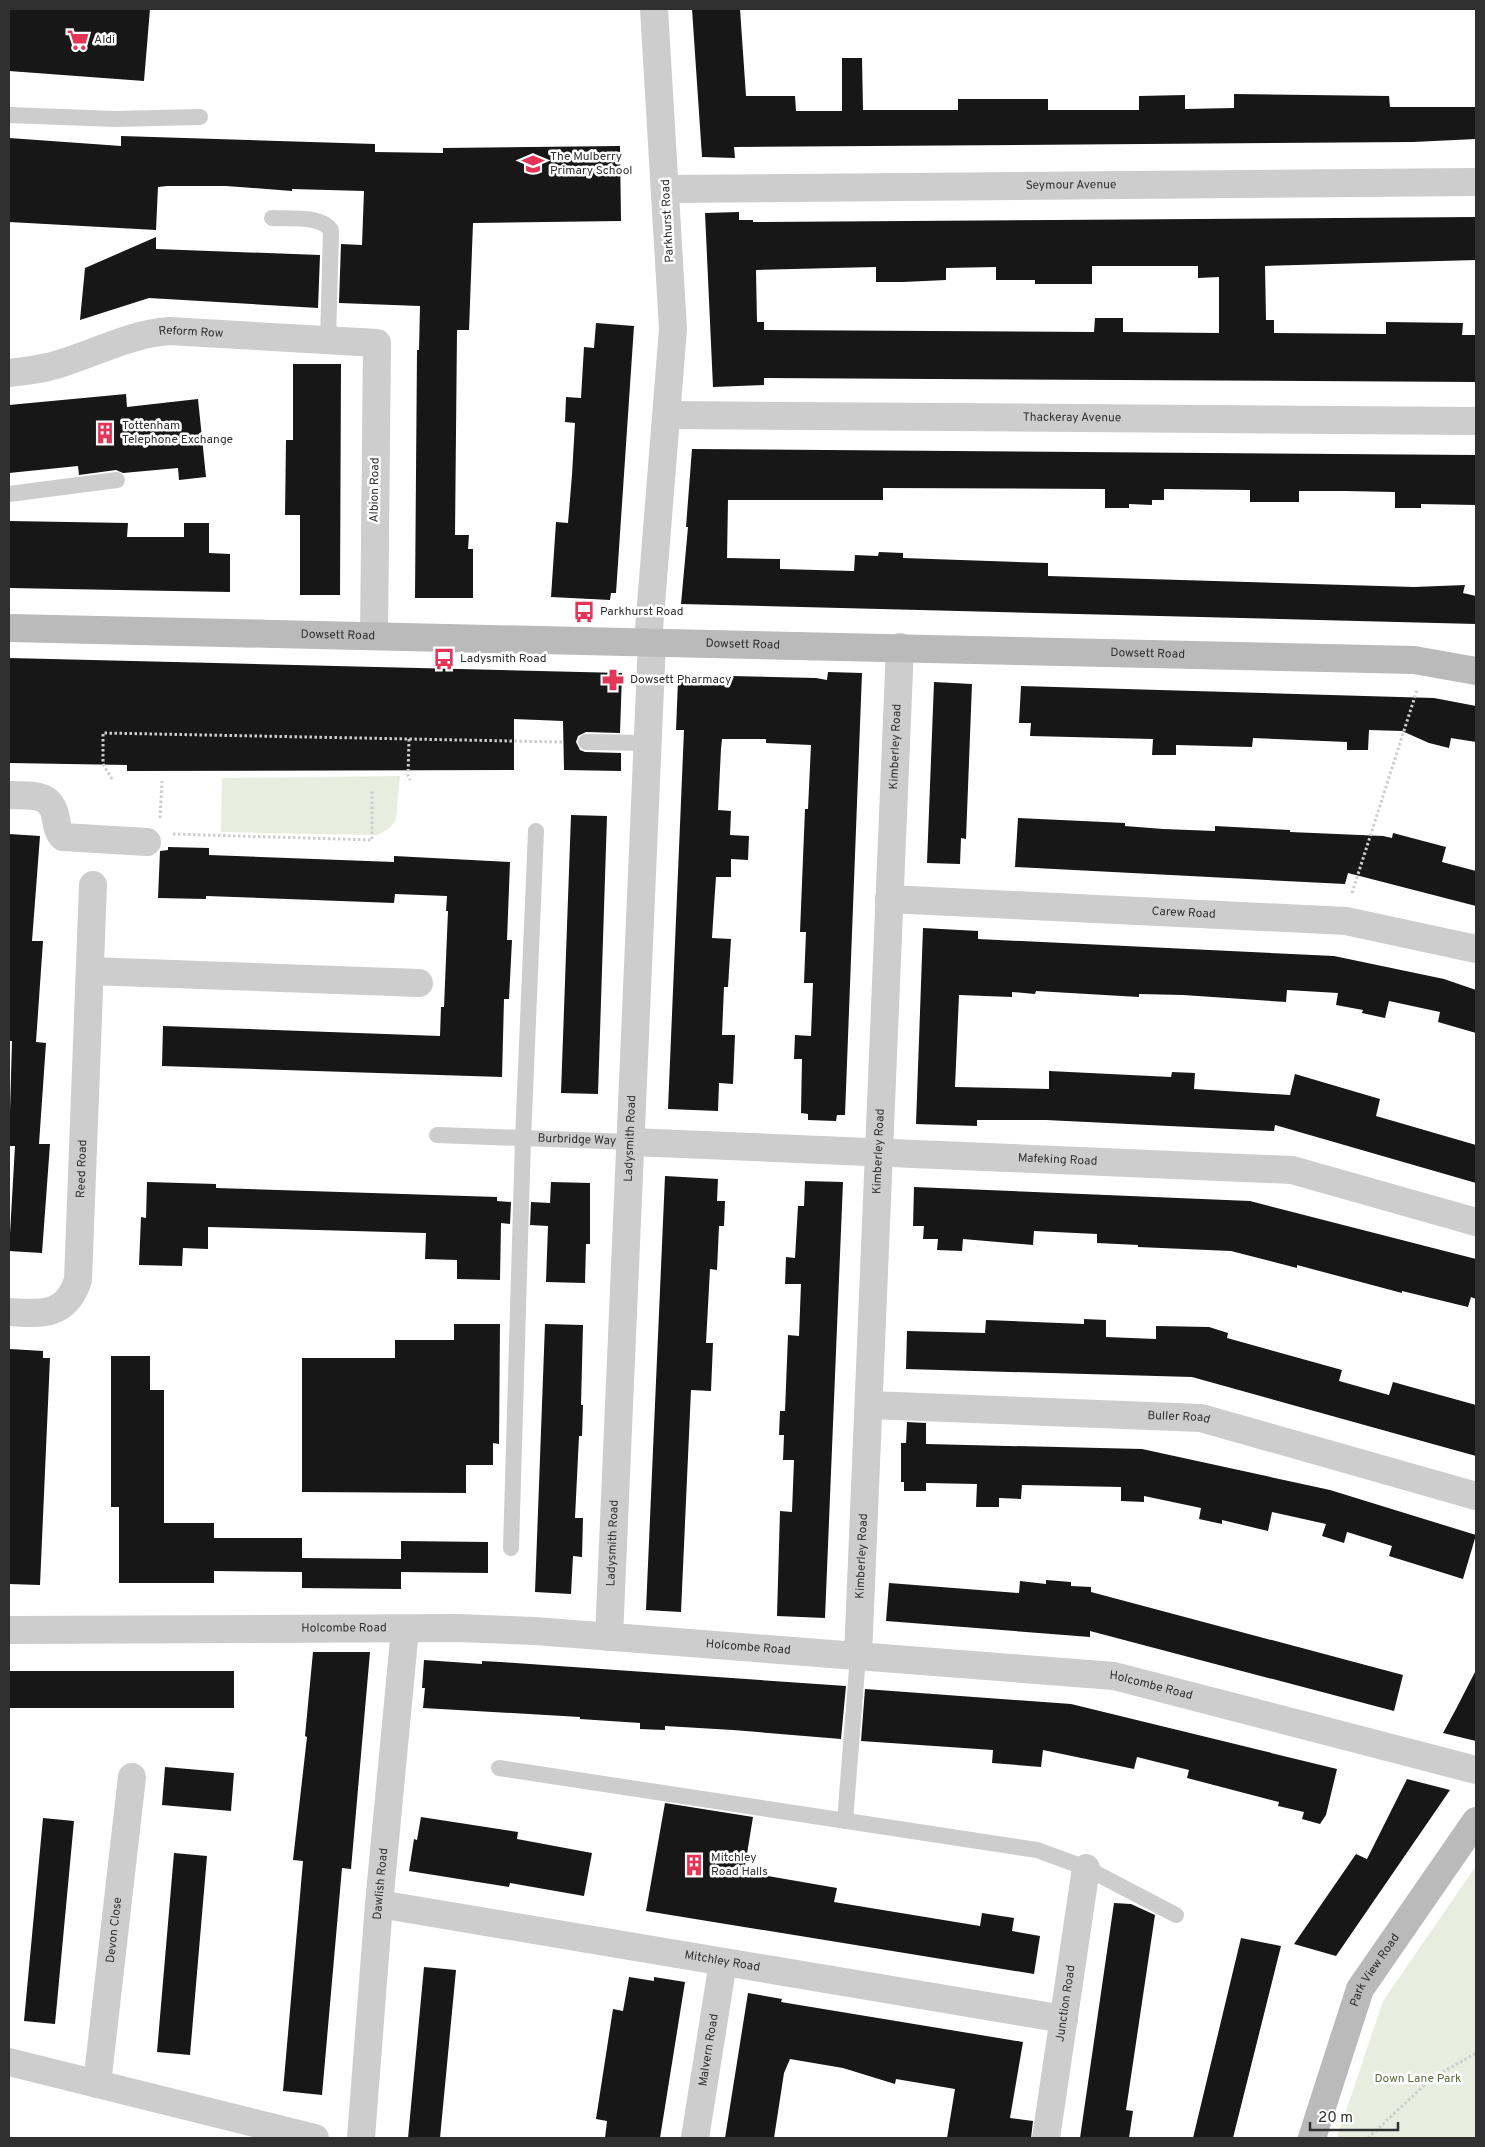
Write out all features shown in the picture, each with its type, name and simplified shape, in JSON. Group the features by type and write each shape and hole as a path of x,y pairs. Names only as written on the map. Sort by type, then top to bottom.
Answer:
{"street":[{"name":"Parkhurst Road","path":"650,642 673,329 654,9"},
{"name":"Seymour Avenue","path":"666,189 1476,182"},
{"name":"Reform Row","path":"9,373 63,363 137,335 152,332 169,331 377,343"},
{"name":"Albion Road","path":"374,636 377,343"},
{"name":"Thackeray Avenue","path":"667,415 1476,421"},
{"name":"Dowsett Road","path":"9,628 900,647 1426,661 1476,671"},
{"name":"Ladysmith Road","path":"609,1637 632,1142 648,743 650,642"},
{"name":"Kimberley Road","path":"858,1656 870,1405 900,647"},
{"path":"9,795 41,797 50,800 54,807 59,834 62,837 159,834"},
{"name":"Reed Road","path":"9,1312 40,1313 58,1308 68,1300 78,1280 93,885"},
{"name":"Carew Road","path":"889,899 1346,921 1476,949"},
{"path":"90,971 419,983"},
{"name":"Mafeking Road","path":"632,1142 1292,1170 1476,1222"},
{"name":"Buller Road","path":"870,1405 1201,1418 1476,1496"},
{"name":"Dawlish Road","path":"361,2138 380,1904 406,1629"},
{"name":"Holcombe Road","path":"9,1630 506,1630 1122,1678 1476,1770"},
{"name":"Devon Close","path":"97,2084 132,1777"},
{"name":"Park View Road","path":"1312,2138 1360,1989 1476,1821"},
{"name":"Junction Road","path":"1046,2138 1086,1868"},
{"name":"Mitchley Road","path":"380,1904 1064,2020"},
{"name":"Malvern Road","path":"695,2138 723,1962"},
{"path":"9,2062 315,2138"}],"lane":[{"path":"9,116 115,119 200,117"},
{"path":"272,218 311,220 327,224 332,230 328,340"},
{"path":"9,494 117,480"},
{"path":"586,742 648,743"},
{"path":"511,1548 523,1139 536,831"},
{"name":"Burbridge Way","path":"437,1136 632,1142"},
{"path":"845,1821 858,1656"},
{"path":"499,1768 1037,1850 1086,1868 1176,1915"}],"path":[{"path":"1346,921 1351,896 1426,661"},
{"path":"112,779 103,764 103,733 586,742"},
{"path":"409,740 410,780"},
{"path":"162,781 159,834 372,840 372,789"},
{"path":"1368,2138 1431,2079 1476,2053"}],"green space":[{"path":"400,776 396,819 388,829 376,835 221,832 222,778"},
{"name":"Down Lane Park","path":"1476,1866 1476,2138 1337,2138 1383,2001"}],"building":[{"name":"Aldi","path":"9,9 150,9 144,81 9,71"},
{"path":"692,9 740,9 746,96 795,96 796,111 842,111 842,58 862,58 863,110 958,110 958,99 1048,99 1048,110 1139,110 1139,96 1185,95 1185,109 1234,108 1234,94 1389,96 1390,107 1476,107 1476,139 1413,142 734,147 735,158 702,157"},
{"path":"121,136 375,144 375,152 443,153 443,148 620,146 621,221 473,223 469,330 457,330 455,535 469,535 468,549 473,549 473,598 415,598 417,350 419,350 420,306 339,303 341,244 362,245 364,191 292,189 292,191 226,186 167,186 158,187 156,230 9,222 9,138 121,146"},
{"path":"739,212 739,220 753,220 753,222 1476,217 1476,260 1265,266 1266,320 1274,320 1274,333 1386,334 1386,322 1463,323 1462,335 1476,335 1476,382 764,378 764,385 713,387 705,213","holes":["1092,266 1198,266 1198,278 1219,277 1219,333 1123,332 1123,318 1095,318 1094,332 764,330 764,322 757,322 756,270 876,267 876,282 903,282 946,280 946,268 996,267 996,280 1035,280 1035,284 1092,284"]},
{"path":"156,237 156,249 320,255 318,308 149,298 80,320 85,268"},
{"path":"596,323 634,326 616,593 611,593 610,600 551,597 556,522 568,523 572,475 575,423 565,422 566,397 581,398 584,347 594,348"},
{"path":"293,364 341,364 340,595 300,595 300,515 285,515 286,440 293,440"},
{"name":"Tottenham Telephone Exchange","path":"126,394 127,407 198,399 206,477 179,480 178,468 123,473 116,470 79,475 78,466 9,473 9,405"},
{"path":"692,449 1476,455 1476,505 1421,504 1421,508 1395,508 1395,492 1299,491 1299,502 1250,502 1250,490 1164,489 1164,500 1152,500 1152,505 1129,504 1129,508 1105,508 1105,489 883,488 883,500 728,500 727,558 780,559 780,569 854,571 855,555 878,556 879,552 903,553 903,558 1048,563 1048,576 1414,587 1465,585 1463,593 1476,596 1476,624 681,604 688,527 686,527"},
{"path":"9,521 128,523 127,537 184,537 184,523 209,523 209,553 230,554 230,592 9,588"},
{"path":"9,658 622,673 620,733 586,732 578,736 576,742 580,750 585,752 621,753 621,771 564,770 563,721 514,719 514,770 127,771 127,765 9,763"},
{"path":"828,672 862,673 845,1115 837,1115 836,1121 808,1120 808,1114 801,1113 802,1059 794,1059 795,1035 811,1036 813,983 804,983 806,932 800,932 805,809 808,809 811,745 766,743 766,739 722,739 721,749 718,810 731,811 730,835 749,836 748,860 731,859 731,877 716,877 714,906 712,938 731,939 728,987 724,987 722,1035 735,1035 733,1084 719,1083 718,1111 668,1109 684,730 676,730 678,681 685,675 816,678 827,680"},
{"path":"934,682 972,684 966,839 961,838 960,864 927,863"},
{"path":"1021,686 1434,698 1476,706 1476,742 1451,738 1449,748 1429,743 1402,731 1369,730 1368,750 1347,750 1347,742 1253,738 1252,747 1176,745 1176,755 1152,755 1153,739 1030,736 1031,723 1019,723"},
{"path":"571,815 607,816 598,1094 561,1093"},
{"path":"1018,818 1125,823 1125,826 1163,829 1215,831 1215,826 1392,838 1393,833 1446,847 1442,862 1476,871 1476,906 1348,873 1345,884 1015,867"},
{"path":"9,834 40,836 32,941 43,941 36,1042 46,1043 39,1144 50,1144 42,1253 9,1251 15,1146 9,1146 12,1041 9,1041"},
{"path":"168,847 209,848 209,855 394,862 394,856 510,862 507,940 512,940 509,999 504,999 502,1077 162,1066 163,1026 440,1036 441,1007 444,1007 448,911 446,911 447,896 395,894 394,903 206,896 206,899 158,898 160,851 168,850"},
{"path":"923,928 978,931 978,939 1334,956 1444,979 1476,990 1476,1033 1438,1022 1440,1012 1389,1001 1385,1018 1362,1013 1363,1010 1336,1005 1338,993 1287,990 1286,1002 1183,995 1139,994 1139,997 1036,991 1035,994 1012,992 1012,997 959,995 955,1087 1049,1089 1049,1071 1171,1077 1172,1072 1195,1073 1194,1089 1290,1095 1295,1074 1380,1099 1376,1116 1476,1145 1476,1183 1275,1125 1274,1131 1046,1120 977,1120 977,1126 916,1124"},
{"path":"665,1176 718,1179 717,1201 725,1201 724,1226 719,1226 717,1270 710,1269 706,1343 713,1343 711,1391 691,1390 681,1612 646,1610"},
{"path":"805,1181 843,1182 825,1618 777,1616 780,1511 792,1512 794,1460 783,1460 784,1435 779,1435 780,1411 785,1411 788,1335 799,1336 801,1284 785,1284 786,1257 795,1258 798,1206 804,1206"},
{"path":"147,1182 216,1184 216,1188 497,1197 497,1201 511,1202 510,1224 501,1223 500,1280 457,1279 457,1260 425,1259 426,1233 208,1227 208,1249 183,1248 182,1266 139,1265 141,1217 146,1218"},
{"path":"551,1182 590,1183 590,1244 586,1244 585,1283 546,1282 548,1226 530,1225 531,1202 550,1203"},
{"path":"914,1187 1250,1201 1476,1259 1476,1299 1471,1297 1468,1307 1402,1291 1402,1293 1297,1265 1297,1268 1231,1251 1138,1247 1138,1245 1097,1243 1097,1234 1034,1231 1033,1245 963,1239 962,1251 937,1250 938,1239 923,1239 924,1226 913,1226"},
{"path":"1084,1319 1106,1320 1106,1337 1156,1339 1156,1326 1209,1327 1228,1333 1227,1338 1342,1370 1339,1381 1389,1395 1393,1382 1476,1405 1476,1456 1192,1377 906,1369 907,1331 985,1333 986,1320 1084,1324"},
{"path":"454,1324 500,1324 499,1444 493,1443 493,1465 466,1465 466,1493 302,1492 302,1358 395,1358 395,1340 454,1340"},
{"path":"545,1324 583,1325 582,1436 579,1436 575,1518 583,1518 582,1557 573,1556 571,1594 535,1592"},
{"path":"10,1349 43,1351 43,1358 50,1358 40,1585 9,1584"},
{"path":"111,1356 150,1356 150,1390 164,1390 164,1523 214,1523 214,1538 302,1538 302,1572 214,1571 214,1583 119,1583 119,1507 111,1507"},
{"path":"907,1422 926,1423 926,1444 1142,1449 1330,1490 1476,1535 1463,1579 1389,1556 1392,1546 1347,1532 1344,1543 1322,1536 1326,1524 1272,1512 1268,1531 1222,1520 1222,1524 1199,1519 1201,1508 1144,1496 1144,1502 1121,1501 1121,1487 1022,1485 1021,1499 999,1498 999,1507 976,1507 977,1484 926,1483 926,1491 904,1491 904,1482 901,1482 901,1443 906,1443"},
{"path":"401,1541 488,1542 488,1573 401,1572"},
{"path":"302,1558 401,1559 401,1589 302,1588"},
{"path":"1046,1580 1071,1582 1071,1586 1091,1587 1091,1592 1403,1675 1394,1711 1090,1631 1090,1637 886,1621 889,1583 1019,1593 1020,1581 1046,1584"},
{"path":"313,1652 370,1652 351,1869 342,1868 322,2095 283,2091 303,1861 293,1860 307,1737 305,1736"},
{"path":"424,1660 482,1664 482,1661 501,1662 846,1686 841,1739 665,1726 665,1730 640,1729 640,1723 580,1719 580,1717 423,1708 425,1688 422,1688"},
{"path":"1476,1670 1476,1741 1443,1733 1456,1709"},
{"path":"9,1671 234,1671 234,1708 9,1708"},
{"path":"865,1689 1071,1704 1337,1769 1326,1815 1320,1824 1302,1819 1304,1812 1278,1806 1279,1802 1187,1778 1189,1770 1137,1757 1134,1769 1043,1750 1041,1767 992,1763 993,1750 861,1741"},
{"path":"165,1767 234,1773 231,1811 162,1805"},
{"path":"1407,1779 1450,1790 1336,1956 1294,1944 1356,1854 1367,1859"},
{"path":"665,1803 753,1817 744,1872 837,1888 834,1902 980,1926 982,1913 1014,1918 1012,1931 1040,1936 1034,1974 646,1911"},
{"path":"421,1817 518,1832 517,1839 592,1853 584,1896 510,1883 509,1887 409,1871 414,1839 417,1840"},
{"path":"43,1818 74,1821 55,2024 24,2021"},
{"path":"174,1853 207,1856 190,2055 157,2052"},
{"path":"1114,1903 1131,1904 1155,1915 1126,2110 1133,2111 1129,2138 1080,2138"},
{"path":"1241,1938 1281,1946 1233,2138 1193,2138"},
{"path":"424,1967 456,1970 440,2138 408,2138"},
{"path":"629,1977 654,1981 654,1977 685,1982 660,2138 605,2138 607,2121 596,2119 613,2009 623,2011"},
{"path":"748,1993 782,1999 781,2002 1023,2042 1010,2118 1033,2121 1031,2138 947,2138 955,2089 896,2079 895,2084 843,2068 790,2059 784,2073 774,2138 725,2138"}],"place":[{"name":"Aldi","path":"78,40"},
{"name":"The Mulberry Primary School","path":"533,164"},
{"name":"Tottenham Telephone Exchange","path":"105,433"},
{"name":"Parkhurst Road","path":"584,612"},
{"name":"Ladysmith Road","path":"444,659"},
{"name":"Dowsett Pharmacy","path":"613,680"},
{"name":"Mitchley Road Halls","path":"694,1865"}]}
